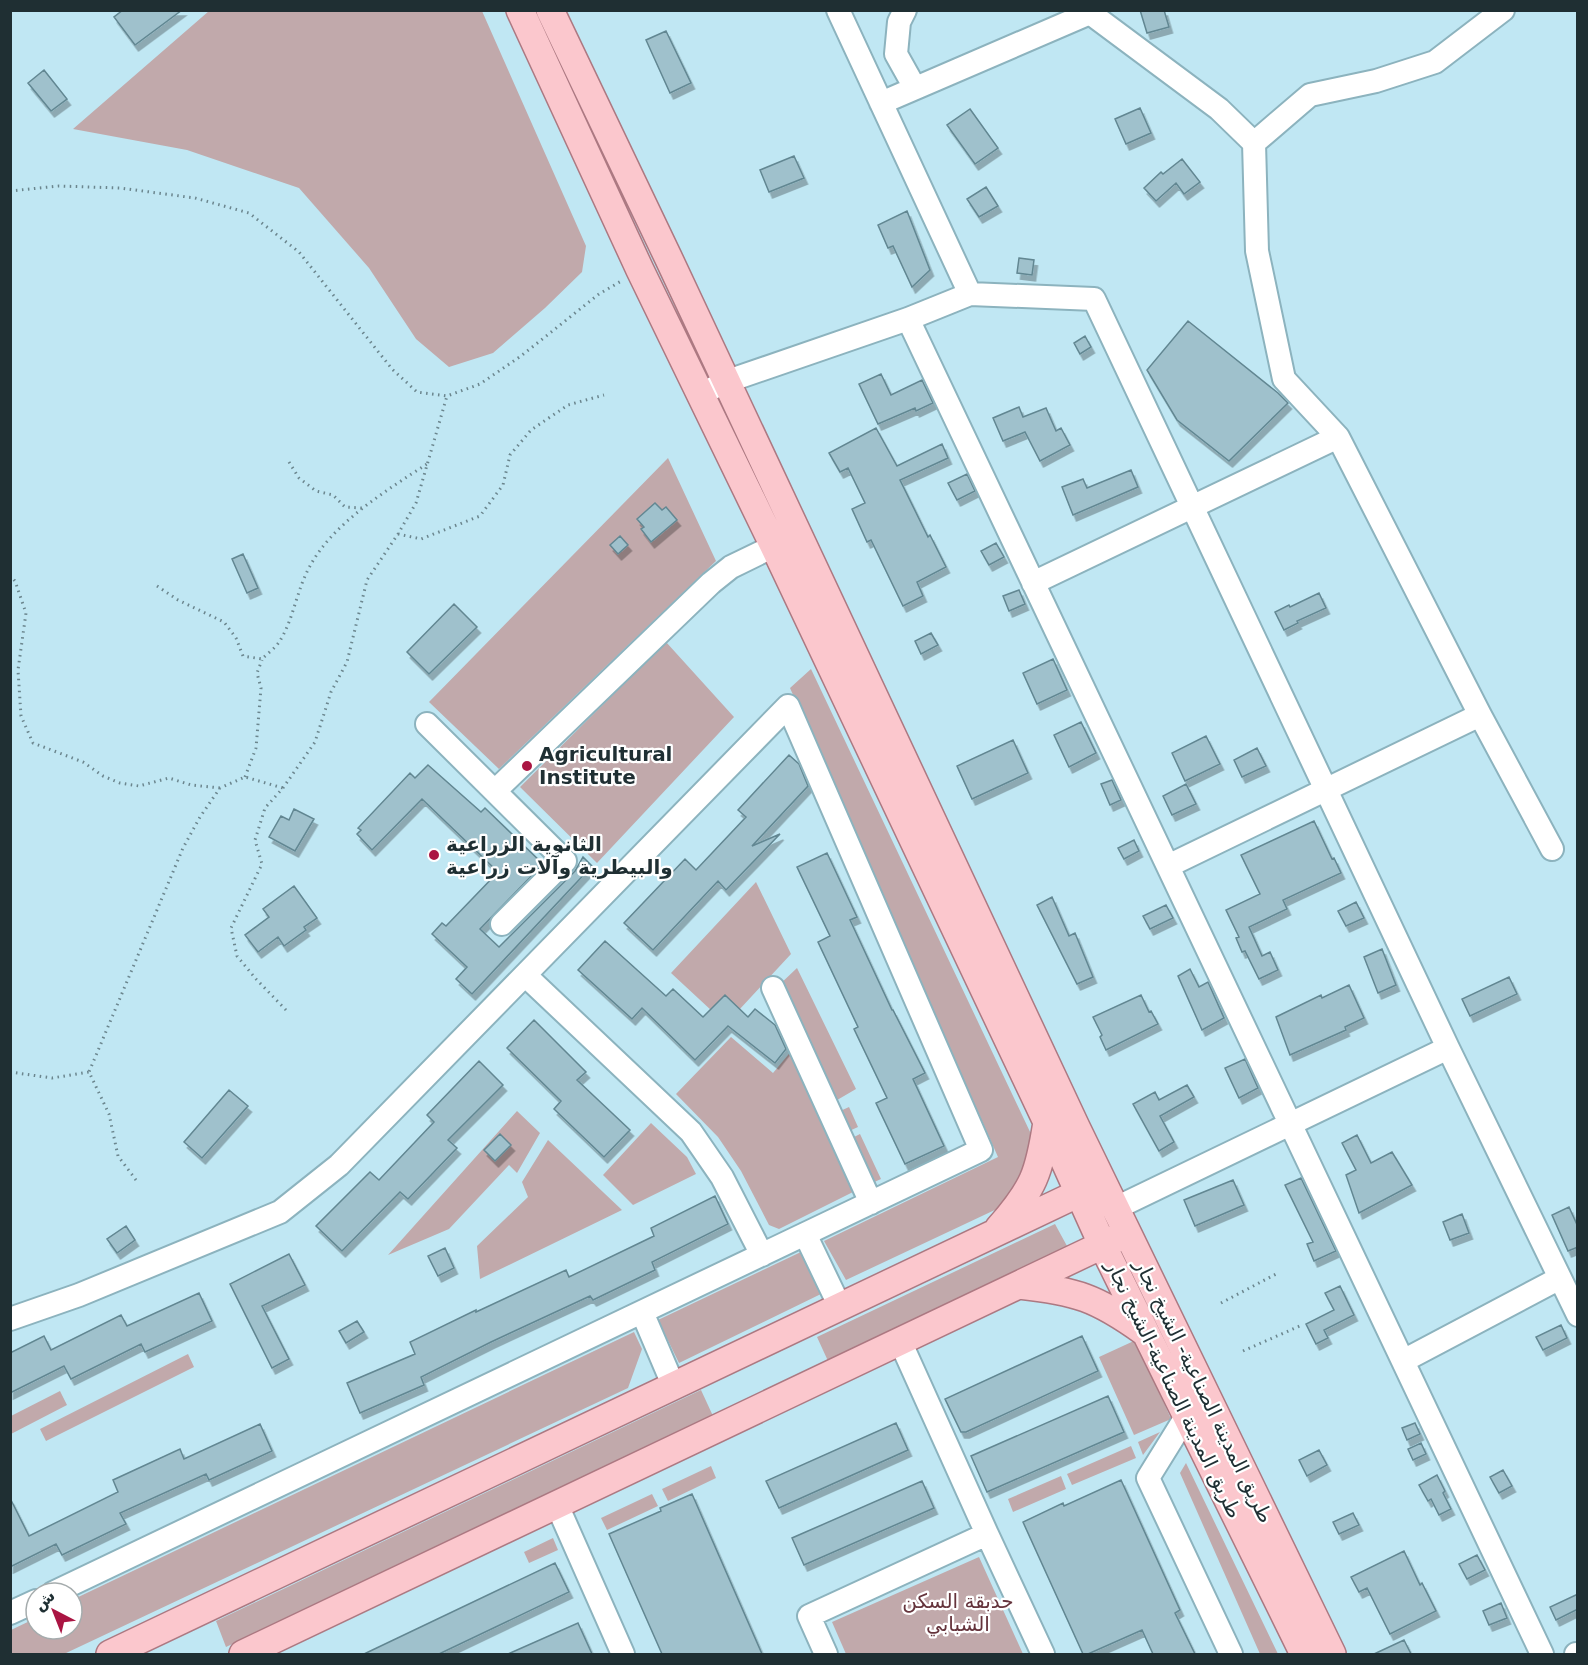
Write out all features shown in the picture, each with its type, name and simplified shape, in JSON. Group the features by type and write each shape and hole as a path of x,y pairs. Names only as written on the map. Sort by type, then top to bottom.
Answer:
{"main road":[{"name":"طريق المدينة الصناعية-الشيخ نجار","path":"520,10 640,270 774,546 1047,1122 1091,1188 1102,1244 1304,1654"},
{"name":"طريق المدينة الصناعية- الشيخ نجار","path":"550,10 1076,1127 1091,1188 1116,1208 1332,1654"},
{"path":"994,1234 1022,1202 1031,1187 1042,1153 1047,1122"},
{"path":"110,1654 1091,1188"},
{"path":"243,1654 1127,1233"},
{"path":"1018,1285 1051,1288 1084,1296 1115,1310 1144,1332"}],"street":[{"path":"838,10 970,294"},
{"path":"905,10 899,22 896,54 915,88"},
{"path":"1254,143 1310,95 1376,81 1435,62 1503,10"},
{"path":"881,103 1090,13 1219,109 1254,143 1257,250 1284,379 1338,437 1480,715 1552,849"},
{"path":"701,394 725,382 908,319 970,294 1094,299 1448,1047 1578,1315"},
{"path":"908,319 1542,1654"},
{"path":"1034,583 1338,437"},
{"path":"495,791 711,583 730,567 774,546"},
{"path":"10,1318 79,1295 280,1212 339,1165 788,706 981,1150 78,1581"},
{"path":"1168,866 1480,715"},
{"path":"428,724 565,861 502,924"},
{"path":"525,975 692,1132 722,1177 762,1254"},
{"path":"773,988 870,1203"},
{"path":"1116,1208 1448,1047"},
{"path":"805,1234 840,1307"},
{"path":"1403,1361 1560,1278"},
{"path":"642,1312 674,1387"},
{"path":"900,1341 1043,1654"},
{"path":"1186,1415 1148,1478 1231,1654"},
{"path":"557,1505 623,1654"},
{"path":"826,1654 809,1616 987,1534"},
{"path":"10,1613 24,1607"}],"path":[{"path":"10,191 59,186 120,188 195,198 249,213 299,252 392,369 417,392 447,396 480,384 521,356 599,294 640,270"},
{"path":"398,534 421,539 480,516 503,485 510,455 531,430 568,405 604,395"},
{"path":"286,1010 256,980 237,956 231,928 262,864 255,840 265,808 284,788 315,742 332,692 347,662 367,580 416,503 447,396"},
{"path":"289,462 299,478 316,491 333,495 345,507 364,508"},
{"path":"245,777 256,748 261,688 257,673 262,659 281,640 298,592 311,564 339,529 364,508 428,463"},
{"path":"10,575 15,580 26,613 18,670 21,716 33,743 83,762 103,776 120,783 140,786 169,778 191,785 220,788 245,777 284,788"},
{"path":"158,586 178,600 224,622 236,638 243,656 262,659"},
{"path":"136,1180 118,1156 109,1114 89,1072 183,848 200,817 220,788"},
{"path":"10,1072 52,1078 89,1072"},
{"path":"1221,1303 1278,1273"},
{"path":"1243,1351 1302,1325"}],"green space":[{"path":"209,11 482,11 586,246 582,272 493,353 449,367 416,339 369,268 299,188 187,150 73,129"},
{"path":"668,458 716,561 499,769 429,702"},
{"path":"666,642 734,717 597,863 520,787"},
{"path":"811,669 1040,1153 999,1208 846,1280 824,1241 998,1157 790,688"},
{"path":"756,882 791,954 726,1024 671,973"},
{"path":"797,968 856,1089 832,1103 777,987"},
{"path":"731,1037 773,1073 793,1049 857,1190 779,1229 769,1225 741,1171 718,1137 676,1094"},
{"path":"849,1107 858,1127 847,1132 838,1112"},
{"path":"517,1111 540,1133 517,1173 509,1165 449,1229 388,1255"},
{"path":"651,1123 687,1157 696,1174 633,1205 603,1175"},
{"path":"860,1134 881,1179 870,1184 850,1139"},
{"path":"548,1140 622,1210 480,1279 477,1246 528,1197 522,1182"},
{"path":"1055,1224 1067,1246 828,1361 817,1337"},
{"path":"803,1251 823,1293 679,1363 658,1320"},
{"path":"634,1332 642,1349 628,1388 64,1654 11,1654 11,1630 24,1624 24,1641 84,1641 84,1594"},
{"path":"1136,1340 1171,1419 1134,1435 1099,1357"},
{"path":"188,1354 194,1367 46,1441 40,1429"},
{"path":"701,1390 713,1416 226,1647 216,1621"},
{"path":"60,1391 67,1405 11,1434 11,1416"},
{"path":"1160,1432 1143,1455 1138,1442"},
{"path":"1131,1446 1136,1458 1072,1485 1067,1474"},
{"path":"1186,1463 1278,1654 1260,1654 1180,1473"},
{"path":"711,1466 716,1478 668,1501 662,1489"},
{"path":"1061,1476 1066,1489 1013,1512 1008,1499"},
{"path":"652,1494 658,1506 607,1530 601,1518"},
{"path":"553,1538 558,1550 529,1563 524,1552"},
{"name":"حدبقة السكن الشبابي","path":"979,1557 1023,1654 846,1654 832,1622"}],"building":[{"path":"123,10 182,10 135,45 114,17"},
{"path":"1140,10 1164,10 1169,27 1147,33"},
{"path":"666,31 691,83 670,93 646,40"},
{"path":"44,70 67,99 51,111 28,83"},
{"path":"1140,108 1151,133 1126,144 1115,119"},
{"path":"970,109 998,148 975,164 947,125"},
{"path":"794,156 804,178 769,192 760,170"},
{"path":"1182,159 1200,182 1184,194 1176,183 1156,201 1144,188 1161,172 1163,174"},
{"path":"986,187 998,206 979,217 967,199"},
{"path":"907,211 930,270 912,287 893,246 888,248 878,225"},
{"path":"1019,258 1034,260 1032,275 1017,273"},
{"path":"1188,321 1288,403 1229,461 1177,420 1147,370"},
{"path":"1085,336 1091,347 1080,354 1074,343"},
{"path":"881,374 891,395 922,380 933,403 878,424 859,384"},
{"path":"1019,407 1023,417 1046,408 1056,431 1061,428 1070,445 1040,461 1025,432 1003,441 993,418"},
{"path":"876,428 897,466 942,444 948,458 900,480 928,537 930,535 946,567 917,582 923,596 903,606 871,540 867,542 852,509 865,503 848,468 840,472 829,453"},
{"path":"1131,470 1138,487 1073,515 1062,487 1083,479 1087,488"},
{"path":"967,474 975,491 957,500 948,483"},
{"path":"655,503 662,510 666,507 677,520 651,542 641,529 644,527 637,519"},
{"path":"620,536 628,545 618,554 610,545"},
{"path":"996,543 1004,557 989,565 981,551"},
{"path":"243,554 258,588 247,593 232,559"},
{"path":"1019,590 1025,604 1009,611 1003,596"},
{"path":"1319,593 1326,608 1297,621 1298,623 1284,630 1275,612"},
{"path":"454,604 477,627 429,674 407,652"},
{"path":"931,633 938,645 921,654 915,641"},
{"path":"1053,659 1067,690 1037,704 1023,673"},
{"path":"1081,722 1096,753 1069,767 1054,735"},
{"path":"1206,736 1220,764 1185,781 1172,753"},
{"path":"1013,740 1028,773 972,799 957,766"},
{"path":"1257,748 1266,766 1242,777 1234,760"},
{"path":"789,755 799,764 808,786 752,846 780,834 726,890 718,881 653,950 624,923 685,859 696,870 746,817 738,810"},
{"path":"428,765 481,812 485,808 543,864 480,929 499,947 575,871 583,857 592,866 472,994 456,979 467,967 432,934 442,923 446,926 498,872 422,799 372,850 357,834 361,830 358,828 410,773 415,778"},
{"path":"1112,780 1121,800 1110,805 1101,784"},
{"path":"1186,784 1196,804 1172,815 1163,796"},
{"path":"294,809 314,819 295,851 269,837 281,816 289,820"},
{"path":"1314,821 1341,873 1283,900 1287,909 1249,927 1262,956 1270,952 1278,970 1259,979 1245,951 1242,952 1236,938 1239,937 1226,910 1260,894 1241,855"},
{"path":"1134,840 1139,851 1124,859 1118,848"},
{"path":"827,853 857,917 850,920 892,1010 925,1073 913,1079 944,1146 905,1164 876,1103 887,1098 854,1029 858,1027 818,942 830,936 797,867"},
{"path":"294,886 317,918 304,927 306,930 284,946 278,937 258,952 245,935 269,917 263,909"},
{"path":"1052,897 1069,936 1075,933 1093,977 1077,984 1037,905"},
{"path":"1356,902 1364,918 1346,926 1338,911"},
{"path":"1166,905 1173,918 1150,929 1143,916"},
{"path":"605,941 666,996 673,989 703,1017 725,995 748,1017 755,1009 775,1025 786,1049 775,1063 728,1026 695,1060 642,1008 632,1019 578,970"},
{"path":"1382,949 1396,985 1378,993 1364,957"},
{"path":"1190,969 1199,987 1208,982 1224,1018 1202,1030 1178,976"},
{"path":"1509,977 1517,994 1470,1016 1462,999"},
{"path":"1349,985 1364,1018 1345,1027 1346,1030 1290,1055 1276,1017 1321,995 1322,998"},
{"path":"1141,995 1158,1024 1106,1050 1093,1017"},
{"path":"534,1020 586,1072 577,1080 630,1130 604,1157 554,1109 561,1101 507,1048"},
{"path":"1245,1059 1258,1088 1239,1098 1225,1068"},
{"path":"479,1061 503,1085 448,1140 457,1148 408,1199 400,1192 342,1251 316,1226 370,1172 379,1180 434,1122 427,1115"},
{"path":"1187,1085 1194,1097 1160,1116 1174,1142 1159,1151 1133,1104 1155,1092 1159,1100"},
{"path":"229,1090 248,1106 202,1158 184,1142"},
{"path":"500,1134 511,1145 495,1161 484,1150"},
{"path":"1357,1135 1371,1163 1392,1152 1412,1185 1359,1213 1346,1175 1356,1170 1342,1143"},
{"path":"1301,1178 1336,1251 1314,1261 1307,1244 1313,1242 1285,1185"},
{"path":"1233,1180 1244,1205 1195,1226 1184,1200"},
{"path":"715,1196 728,1224 652,1262 655,1270 593,1300 590,1296 491,1342 421,1377 424,1385 360,1413 347,1383 415,1354 410,1342 566,1270 569,1277 654,1236 651,1228"},
{"path":"1569,1207 1578,1227 1578,1247 1568,1251 1552,1215"},
{"path":"1462,1214 1469,1233 1450,1240 1443,1222"},
{"path":"126,1226 135,1240 117,1253 107,1239"},
{"path":"445,1248 454,1268 438,1276 428,1256"},
{"path":"289,1254 305,1285 262,1306 289,1359 272,1368 230,1284"},
{"path":"1340,1286 1354,1315 1324,1330 1328,1338 1316,1344 1306,1324 1334,1310 1325,1293"},
{"path":"199,1293 212,1321 145,1352 141,1344 71,1379 64,1366 10,1393 10,1353 44,1336 51,1350 121,1315 127,1326"},
{"path":"357,1321 364,1332 346,1343 339,1331"},
{"path":"1561,1325 1567,1338 1543,1350 1536,1337"},
{"path":"1082,1336 1098,1371 966,1432 961,1432 945,1399"},
{"path":"1108,1396 1124,1432 987,1492 971,1456"},
{"path":"896,1423 908,1450 779,1508 766,1481"},
{"path":"1415,1423 1420,1434 1407,1440 1402,1428"},
{"path":"260,1424 272,1451 209,1480 206,1474 120,1513 126,1524 62,1555 56,1544 10,1567 10,1498 29,1536 118,1492 113,1480 180,1449 184,1459"},
{"path":"1421,1443 1426,1454 1413,1460 1408,1449"},
{"path":"1319,1450 1327,1465 1307,1476 1299,1460"},
{"path":"1503,1470 1512,1486 1499,1493 1490,1477"},
{"path":"1437,1475 1451,1509 1439,1515 1431,1499 1428,1501 1419,1485"},
{"path":"1121,1480 1180,1610 1175,1613 1195,1654 1153,1654 1142,1630 1088,1654 1083,1654 1023,1522"},
{"path":"922,1481 934,1508 804,1565 792,1538"},
{"path":"692,1494 762,1654 662,1654 609,1534 661,1511 660,1508"},
{"path":"1353,1513 1359,1525 1339,1534 1333,1522"},
{"path":"1404,1551 1420,1585 1422,1583 1436,1611 1390,1634 1367,1588 1359,1592 1351,1577"},
{"path":"1477,1555 1485,1570 1467,1579 1459,1564"},
{"path":"555,1563 569,1592 439,1654 364,1654"},
{"path":"1578,1594 1578,1609 1556,1620 1550,1607"},
{"path":"1501,1603 1507,1618 1489,1625 1483,1611"},
{"path":"578,1623 592,1654 508,1654"},
{"path":"1404,1640 1411,1654 1374,1654"}],"place":[{"name":"Agricultural Institute","path":"527,766"},
{"name":"الثانوية الزراعية والبيطرية وآلات زراعية","path":"434,855"}]}
